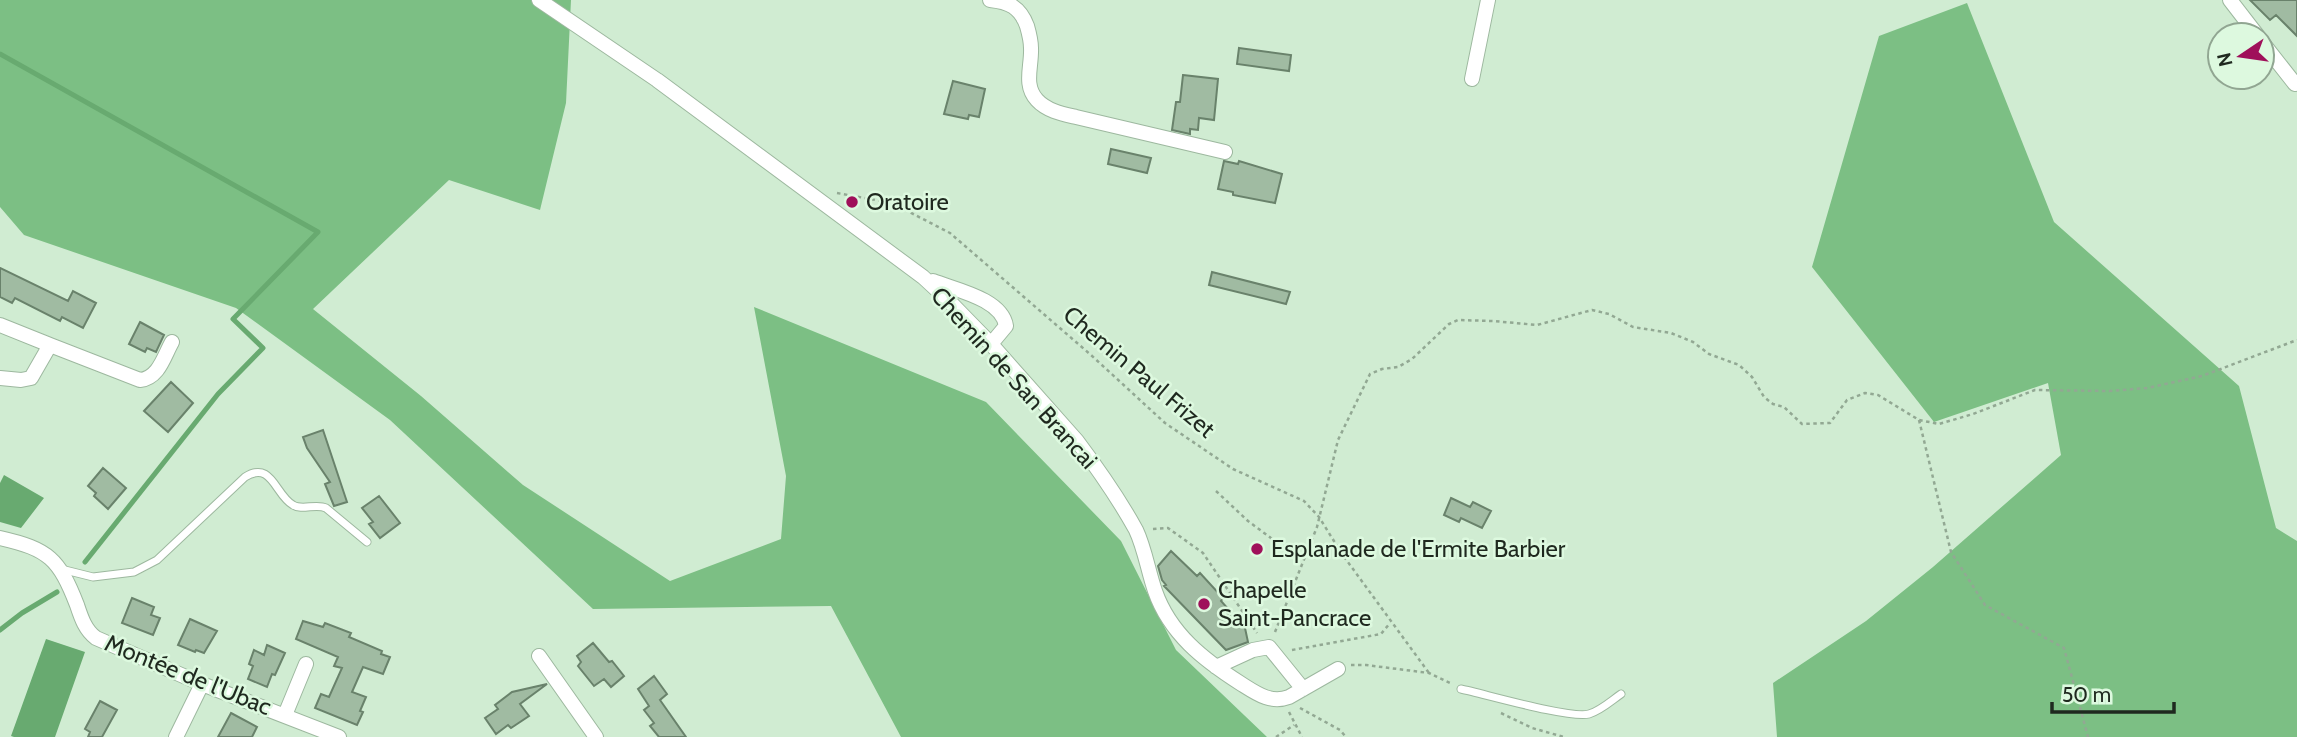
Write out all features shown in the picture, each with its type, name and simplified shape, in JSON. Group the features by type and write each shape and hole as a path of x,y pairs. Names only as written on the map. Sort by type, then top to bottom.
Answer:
{"street":[{"name":"Chemin de San Brancai","path":"539,0 657,80 923,277 950,302 1077,441 1135,530 1155,592 1178,633 1216,667 1264,698 1282,699"},
{"path":"990,0 1011,4 1023,15 1031,48 1028,82 1031,93 1038,102 1052,111 1225,152"},
{"path":"1472,79 1488,0"},
{"path":"2230,0 2246,21"},
{"path":"2276,60 2295,85"},
{"path":"923,277 984,300 999,310 1006,326 991,344"},
{"path":"0,325 140,380 154,376 172,342"},
{"path":"0,378 31,378 50,345"},
{"name":"Montée de l'Ubac","path":"0,538 35,547 61,569 82,620 91,634 202,684 339,737"},
{"path":"1216,667 1254,650 1272,650 1303,689"},
{"path":"540,656 596,737"},
{"path":"285,715 306,664"},
{"path":"1282,699 1338,669"},
{"path":"176,737 202,684"}],"lane":[{"path":"61,569 93,577 142,570 157,561 245,477 254,472 266,474 295,507 321,505 367,542"},
{"path":"1461,689 1564,713 1585,715 1591,714 1621,694"}],"path":[{"name":"Chemin Paul Frizet","path":"809,193 843,193 892,203 950,233 1165,423 1233,470 1304,501 1319,517 1342,554 1429,673"},
{"path":"1272,650 1317,527 1338,440 1370,374 1398,367 1412,359 1449,324 1458,320 1537,325 1592,310 1609,314 1633,327 1671,333 1693,342 1709,354 1739,365 1752,377 1764,397 1773,404 1784,407 1802,424 1830,423 1847,400 1864,393 1878,396 1919,420 1939,424 2035,390 2110,391 2147,388 2202,376 2297,340"},
{"path":"1919,420 1951,552 1985,605 2064,648 2088,737"},
{"path":"1216,491 1302,562"},
{"path":"1135,530 1168,528 1203,553 1272,650"},
{"path":"1272,650 1381,634 1391,622"},
{"path":"1282,699 1302,737"},
{"path":"1282,699 1340,730 1346,737"},
{"path":"1276,737 1295,724"}],"shaded area":[{"path":"0,0 571,0 566,103 540,210 449,180 313,309 421,396 523,485 670,581 781,539 786,476 754,307 986,402 1121,541 1176,650 1267,737 901,737 831,606 593,609 390,420 236,308 24,235 0,207"},
{"path":"1967,3 2054,222 2239,386 2276,528 2297,541 2297,737 1777,737 1773,683 1866,621 1933,567 2061,455 2048,383 1934,422 1812,267 1879,36"},
{"path":"4,475 44,498 21,528 0,522 0,483"},
{"path":"46,639 85,652 55,737 11,736"}],"building":[{"path":"2250,0 2297,0 2297,36 2276,15 2270,20"},
{"path":"1239,48 1291,55 1289,71 1237,64"},
{"path":"1183,75 1218,79 1214,120 1199,118 1198,130 1190,129 1190,134 1172,130 1176,102 1180,102"},
{"path":"953,81 985,89 979,117 969,115 968,119 944,114"},
{"path":"1111,149 1151,158 1147,173 1108,164"},
{"path":"1224,161 1238,164 1239,161 1282,174 1275,203 1233,195 1233,192 1218,189"},
{"path":"0,268 68,301 73,291 96,303 83,328 62,317 60,321 15,298 12,303 0,297"},
{"path":"1212,272 1290,292 1286,304 1209,285"},
{"path":"140,322 164,335 156,352 147,348 145,352 129,344"},
{"path":"171,382 193,403 168,432 144,411"},
{"path":"323,430 347,502 334,506 325,484 330,482 307,448 303,437"},
{"path":"103,468 126,488 108,509 88,486"},
{"path":"379,496 400,523 380,538 369,524 373,522 362,508"},
{"path":"1451,498 1470,507 1473,502 1491,511 1482,528 1461,518 1459,522 1444,515"},
{"name":"Chapelle Saint-Pancrace","path":"1171,551 1197,576 1200,573 1223,598 1221,601 1245,628 1248,642 1226,650 1164,586 1166,585 1158,566"},
{"path":"132,598 154,607 151,615 160,618 153,635 122,623"},
{"path":"190,619 217,631 204,653 178,645"},
{"path":"303,621 323,627 325,623 351,633 349,637 390,657 383,674 363,667 352,692 366,697 357,725 315,708 321,694 329,697 342,668 334,666 338,657 296,639"},
{"path":"593,643 624,676 611,687 604,679 594,686 578,666 581,662 577,656"},
{"path":"267,645 285,653 267,687 248,679 253,666 249,664 254,650 264,655"},
{"path":"654,676 667,694 660,700 686,737 659,737 650,726 654,723 644,710 649,706 638,689"},
{"path":"547,684 520,704 529,716 511,728 508,725 496,734 485,718 498,709 495,705 512,692"},
{"path":"100,701 117,710 102,737 88,737 90,732 85,729"},
{"path":"231,713 257,727 252,737 218,737"}],"waterway":[{"path":"0,54 318,232 233,319 263,348 218,394 85,562"},
{"path":"0,630 57,592"}],"place":[{"name":"Oratoire","path":"852,202"},
{"name":"Esplanade de l'Ermite Barbier","path":"1257,549"},
{"name":"Chapelle Saint-Pancrace","path":"1204,604"}]}
